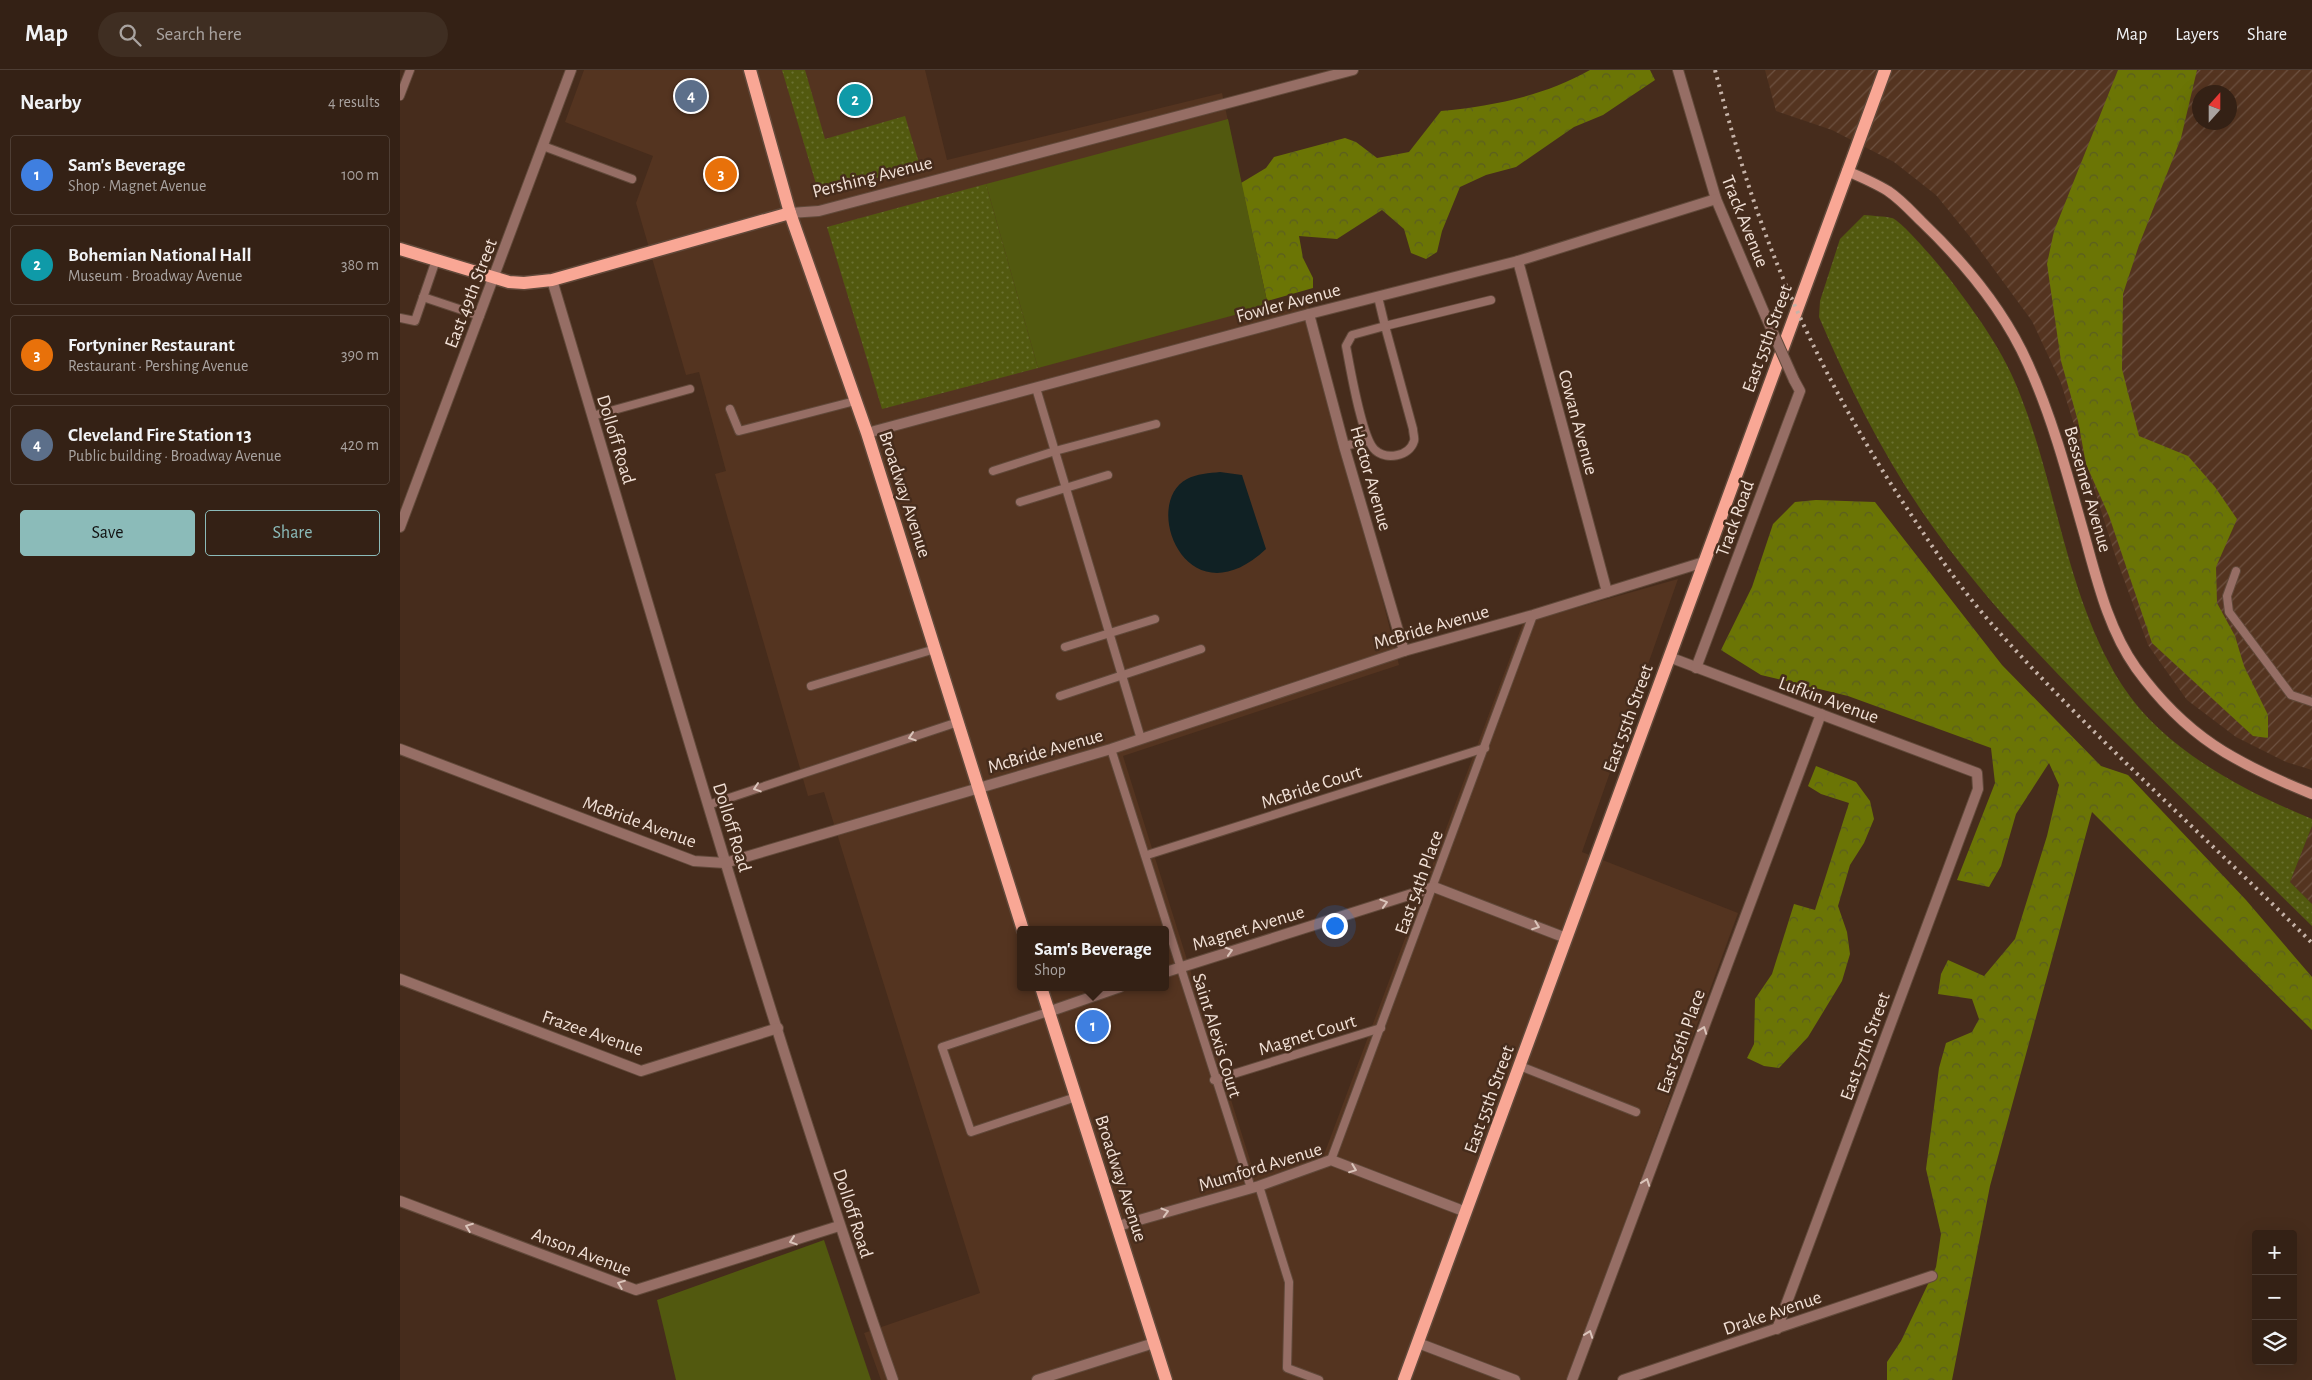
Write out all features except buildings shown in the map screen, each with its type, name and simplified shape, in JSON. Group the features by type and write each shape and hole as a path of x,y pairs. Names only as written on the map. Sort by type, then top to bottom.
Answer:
{"main road":[{"name":"Broadway Avenue","path":"750,70 790,213 867,432 980,787 1022,926"},
{"name":"East 55th Street","path":"1404,1380 1885,70"},
{"name":"Pershing Avenue","path":"400,249 494,278 524,283 552,280 790,213"},
{"name":"Broadway Avenue","path":"1042,991 1166,1380"}],"street":[{"name":"East 49th Street","path":"400,528 571,70"},
{"name":"Pershing Avenue","path":"790,213 819,211 1353,70"},
{"name":"Track Avenue","path":"1678,70 1716,199 1794,380"},
{"name":"Bessemer Avenue","path":"1847,171 1889,192 1917,217 1969,272 2002,316 2028,362 2050,418 2102,594 2116,630 2135,666 2164,703 2189,727 2223,753 2268,776 2312,794"},
{"name":"Fowler Avenue","path":"867,432 1309,314 1518,261 1716,199"},
{"name":"Cowan Avenue","path":"1518,261 1607,592"},
{"name":"Dolloff Road","path":"552,280 725,863 839,1226 893,1380"},
{"name":"Hector Avenue","path":"1309,314 1344,446 1404,651"},
{"name":"Track Road","path":"1696,668 1800,391 1794,380"},
{"name":"McBride Avenue","path":"400,749 694,861 725,863 1111,749 1404,651 1534,615 1704,562"},
{"name":"Lufkin Avenue","path":"1669,657 1977,773"},
{"name":"East 56th Place","path":"1572,1380 1821,714"},
{"name":"East 57th Street","path":"1777,1329 1978,789 1977,773"},
{"path":"1434,887 1566,938"},
{"name":"Magnet Avenue","path":"1169,971 1434,887"},
{"name":"Frazee Avenue","path":"400,979 641,1071 778,1028"},
{"path":"1048,1012 1108,991"},
{"name":"Mumford Avenue","path":"1118,1226 1255,1187 1331,1160 1466,1212"},
{"name":"Anson Avenue","path":"400,1201 636,1290 839,1226"},
{"name":"Drake Avenue","path":"1623,1380 1932,1276"},
{"path":"1037,1380 1154,1343"},
{"path":"1418,1343 1515,1380"}],"lane":[{"path":"400,96 410,70"},
{"path":"543,146 632,179"},
{"path":"400,318 415,321 436,260"},
{"path":"423,297 480,316"},
{"path":"1378,297 1385,326 1413,429 1414,441 1408,450 1401,454 1390,456 1379,454 1367,441 1346,346 1352,335 1385,326 1491,300"},
{"path":"1036,388 1141,739"},
{"path":"592,416 690,389"},
{"path":"730,409 739,431 855,401"},
{"path":"993,471 1055,451 1156,424"},
{"path":"1344,446 1367,441"},
{"path":"1020,502 1108,475"},
{"path":"2236,571 2227,596 2230,612 2291,695 2312,702"},
{"name":"East 54th Place","path":"1331,1160 1534,615"},
{"path":"1065,647 1155,619"},
{"path":"811,686 935,649"},
{"path":"1060,696 1121,674 1201,650"},
{"path":"708,805 958,722"},
{"name":"McBride Court","path":"1146,855 1485,748"},
{"name":"Saint Alexis Court","path":"1111,749 1168,926"},
{"name":"Saint Alexis Court","path":"1169,931 1214,1080 1289,1282 1287,1368 1319,1380"},
{"path":"1048,1012 942,1047 972,1132 1076,1097"},
{"name":"Magnet Court","path":"1214,1080 1381,1028"},
{"path":"1520,1066 1636,1112"}],"shaded area":[{"path":"584,70 925,70 947,160 1222,93 1270,315 1308,304 1399,665 1123,756 1255,1176 1325,1152 1523,623 1678,579 1582,852 1738,913 1567,1380 881,1380 864,1333 980,1293 824,792 808,796 715,474 726,471 699,372 686,375 636,203 653,156 565,122"},
{"path":"1765,70 2312,70 2312,770 2286,762 2236,737 2187,700 2148,645 2115,555 2061,383 2032,321 1971,238 1936,195 1894,162 1832,130 1776,111"},
{"path":"1220,472 1242,475 1266,549 1238,568 1214,573 1194,566 1179,551 1171,532 1168,511 1174,492 1187,479"},
{"path":"2312,826 2312,904 2290,882"}],"green space":[{"path":"782,70 805,70 825,139 905,116 920,166 819,194"},
{"path":"1590,70 1650,70 1655,80 1603,115 1574,127 1516,167 1486,175 1460,187 1442,231 1437,252 1426,259 1411,253 1404,229 1382,210 1337,239 1299,236 1303,258 1313,278 1313,288 1267,301 1241,183 1266,168 1274,157 1345,138 1356,142 1377,158 1409,152 1441,111 1499,103 1518,98 1555,87"},
{"path":"2118,70 2197,70 2181,138 2139,245 2123,294 2122,369 2139,436 2188,456 2215,487 2237,519 2216,567 2217,603 2235,636 2244,666 2268,715 2268,738 2253,736 2152,643 2109,516 2086,464 2078,421 2061,361 2047,264 2054,231"},
{"path":"1228,119 1268,306 1038,368 986,184"},
{"path":"986,184 1038,368 882,409 827,227"},
{"path":"1864,215 1892,218 1912,235 1949,278 1980,320 1999,350 2021,397 2034,433 2065,544 2088,617 2103,652 2122,685 2139,708 2183,749 2207,766 2260,795 2312,819 2312,826 2290,882 2312,904 2312,926 2113,730 1999,611 1947,547 1908,490 1866,417 1819,317 1820,301 1840,239"},
{"path":"1816,500 1875,502 2002,665 2101,766 2128,775 2246,900 2312,977 2312,1030 2092,812 1990,1186 1952,1380 1887,1380 1887,1362 1901,1341 1936,1267 1941,1234 1926,1169 1939,1068 1946,1043 1972,1032 1979,1019 1972,999 1938,994 1941,974 1948,960 1984,976 2015,939 2047,836 2059,785 2049,763 2016,814 2001,866 1989,887 1957,880 1995,783 1991,748 1848,696 1761,675 1721,650 1752,587 1773,524 1795,502"},
{"path":"1816,766 1856,782 1870,801 1874,819 1864,843 1850,865 1838,906 1847,932 1850,954 1842,981 1808,1037 1779,1068 1764,1066 1747,1058 1754,1044 1755,999 1772,974 1794,904 1815,910 1849,803 1821,794 1808,786"},
{"path":"824,1240 871,1380 676,1380 657,1300"}],"railway":[{"path":"1715,70 1752,197 1794,304 1825,369 1859,432 1933,548 1980,610 2028,664 2108,745 2312,943"}],"place":[{"name":"Cleveland Fire Station 13","path":"691,96"},
{"name":"Bohemian National Hall","path":"855,100"},
{"name":"Fortyniner Restaurant","path":"721,174"},
{"name":"Sam's Beverage","path":"1093,1026"}]}
